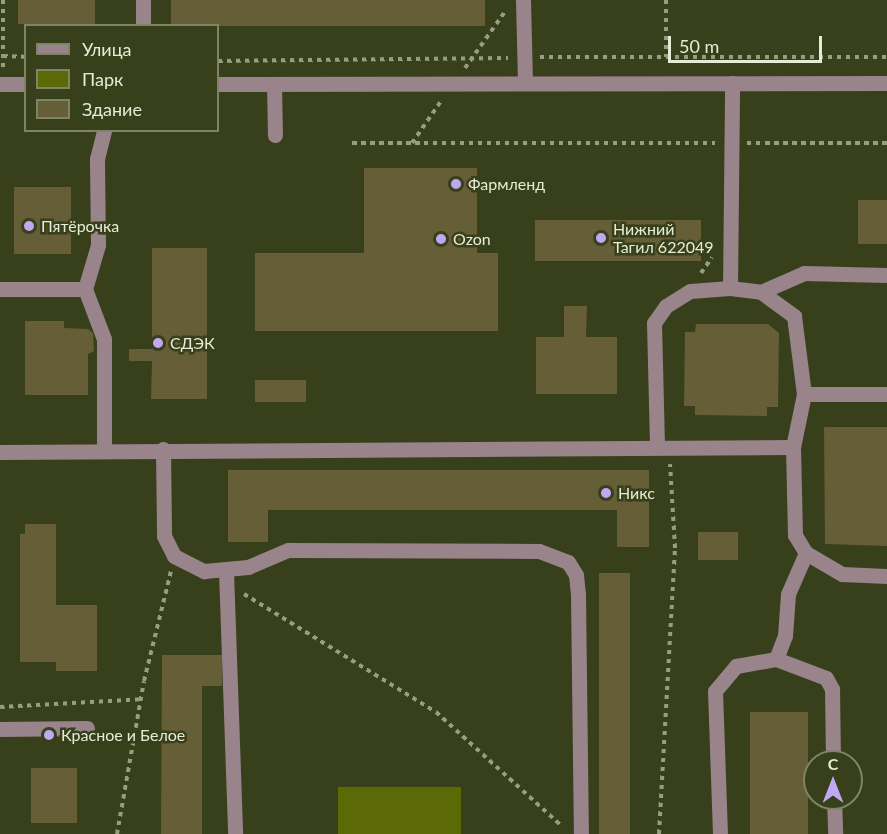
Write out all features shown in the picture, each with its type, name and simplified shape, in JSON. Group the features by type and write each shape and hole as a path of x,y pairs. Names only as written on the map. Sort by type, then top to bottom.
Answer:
{"street":[{"path":"143,0 143,24"},
{"path":"523,0 525,83"},
{"path":"219,84 887,82"},
{"path":"730,288 732,83"},
{"path":"2,84 24,84"},
{"path":"274,84 275,135"},
{"path":"104,132 97,159 98,245 85,289 104,339 104,450"},
{"path":"761,292 804,273 887,275"},
{"path":"657,445 654,323 666,306 690,291 730,288 761,292 794,316 804,394 793,447 795,535 806,553 843,574 887,576"},
{"path":"0,289 85,289"},
{"path":"804,394 887,394"},
{"path":"0,452 657,445 793,447"},
{"path":"163,449 164,536 174,556 204,571 226,577 288,550 539,551 568,562 576,575 578,595 581,834"},
{"path":"776,659 785,636 788,594 806,553"},
{"path":"226,577 235,834"},
{"path":"720,834 715,691 736,666 776,659 826,678 832,689 833,750"},
{"path":"0,729 87,728"},
{"path":"834,810 835,834"}],"path":[{"path":"2,84 3,0"},
{"path":"666,0 666,57"},
{"path":"3,56 24,57"},
{"path":"219,61 525,57 887,57"},
{"path":"352,142 887,142"},
{"path":"712,142 712,154"},
{"path":"690,291 713,255 713,244"},
{"path":"657,445 672,467 675,548 659,834"},
{"path":"117,834 141,699 174,556"},
{"path":"226,577 436,712 570,834"},
{"path":"0,706 141,699"}],"green space":[{"path":"338,787 461,787 461,834 338,834"}],"building":[{"path":"18,0 95,0 95,24 18,24"},
{"path":"171,0 485,0 485,26 171,24"},
{"path":"364,168 477,168 477,253 498,253 498,331 255,331 255,253 364,253"},
{"path":"14,187 71,187 71,254 14,254"},
{"path":"858,200 887,200 887,244 858,244"},
{"path":"535,220 701,220 701,261 535,261"},
{"path":"152,248 207,248 207,399 151,399 152,361 129,361 129,349 152,349"},
{"path":"564,306 587,306 586,337 617,337 617,394 536,394 536,337 564,337"},
{"path":"25,321 64,321 64,328 88,329 93,333 94,351 88,354 88,395 25,395"},
{"path":"696,324 768,324 779,333 778,407 767,407 767,416 695,415 695,406 684,406 685,332 695,332"},
{"path":"255,380 306,380 306,402 255,402"},
{"path":"824,427 887,427 887,546 825,544"},
{"path":"228,470 649,470 649,547 617,547 617,510 268,510 268,542 228,542"},
{"path":"25,524 56,524 56,605 97,605 97,671 56,671 56,662 20,662 20,534 25,534"},
{"path":"698,532 738,532 738,560 698,560"},
{"path":"599,573 630,573 630,834 599,834"},
{"path":"162,655 222,655 222,686 202,686 202,834 161,834"},
{"path":"750,712 808,712 808,750 803,750 803,810 808,810 808,834 750,834"},
{"path":"31,768 77,768 77,823 31,823"}],"place":[{"name":"Фармленд","path":"456,184"},
{"name":"Пятёрочка","path":"29,226"},
{"name":"Нижний Тагил 622049","path":"601,238"},
{"name":"Ozon","path":"441,239"},
{"name":"СДЭК","path":"158,343"},
{"name":"Никс","path":"606,493"},
{"name":"Красное и Белое","path":"49,735"}]}
